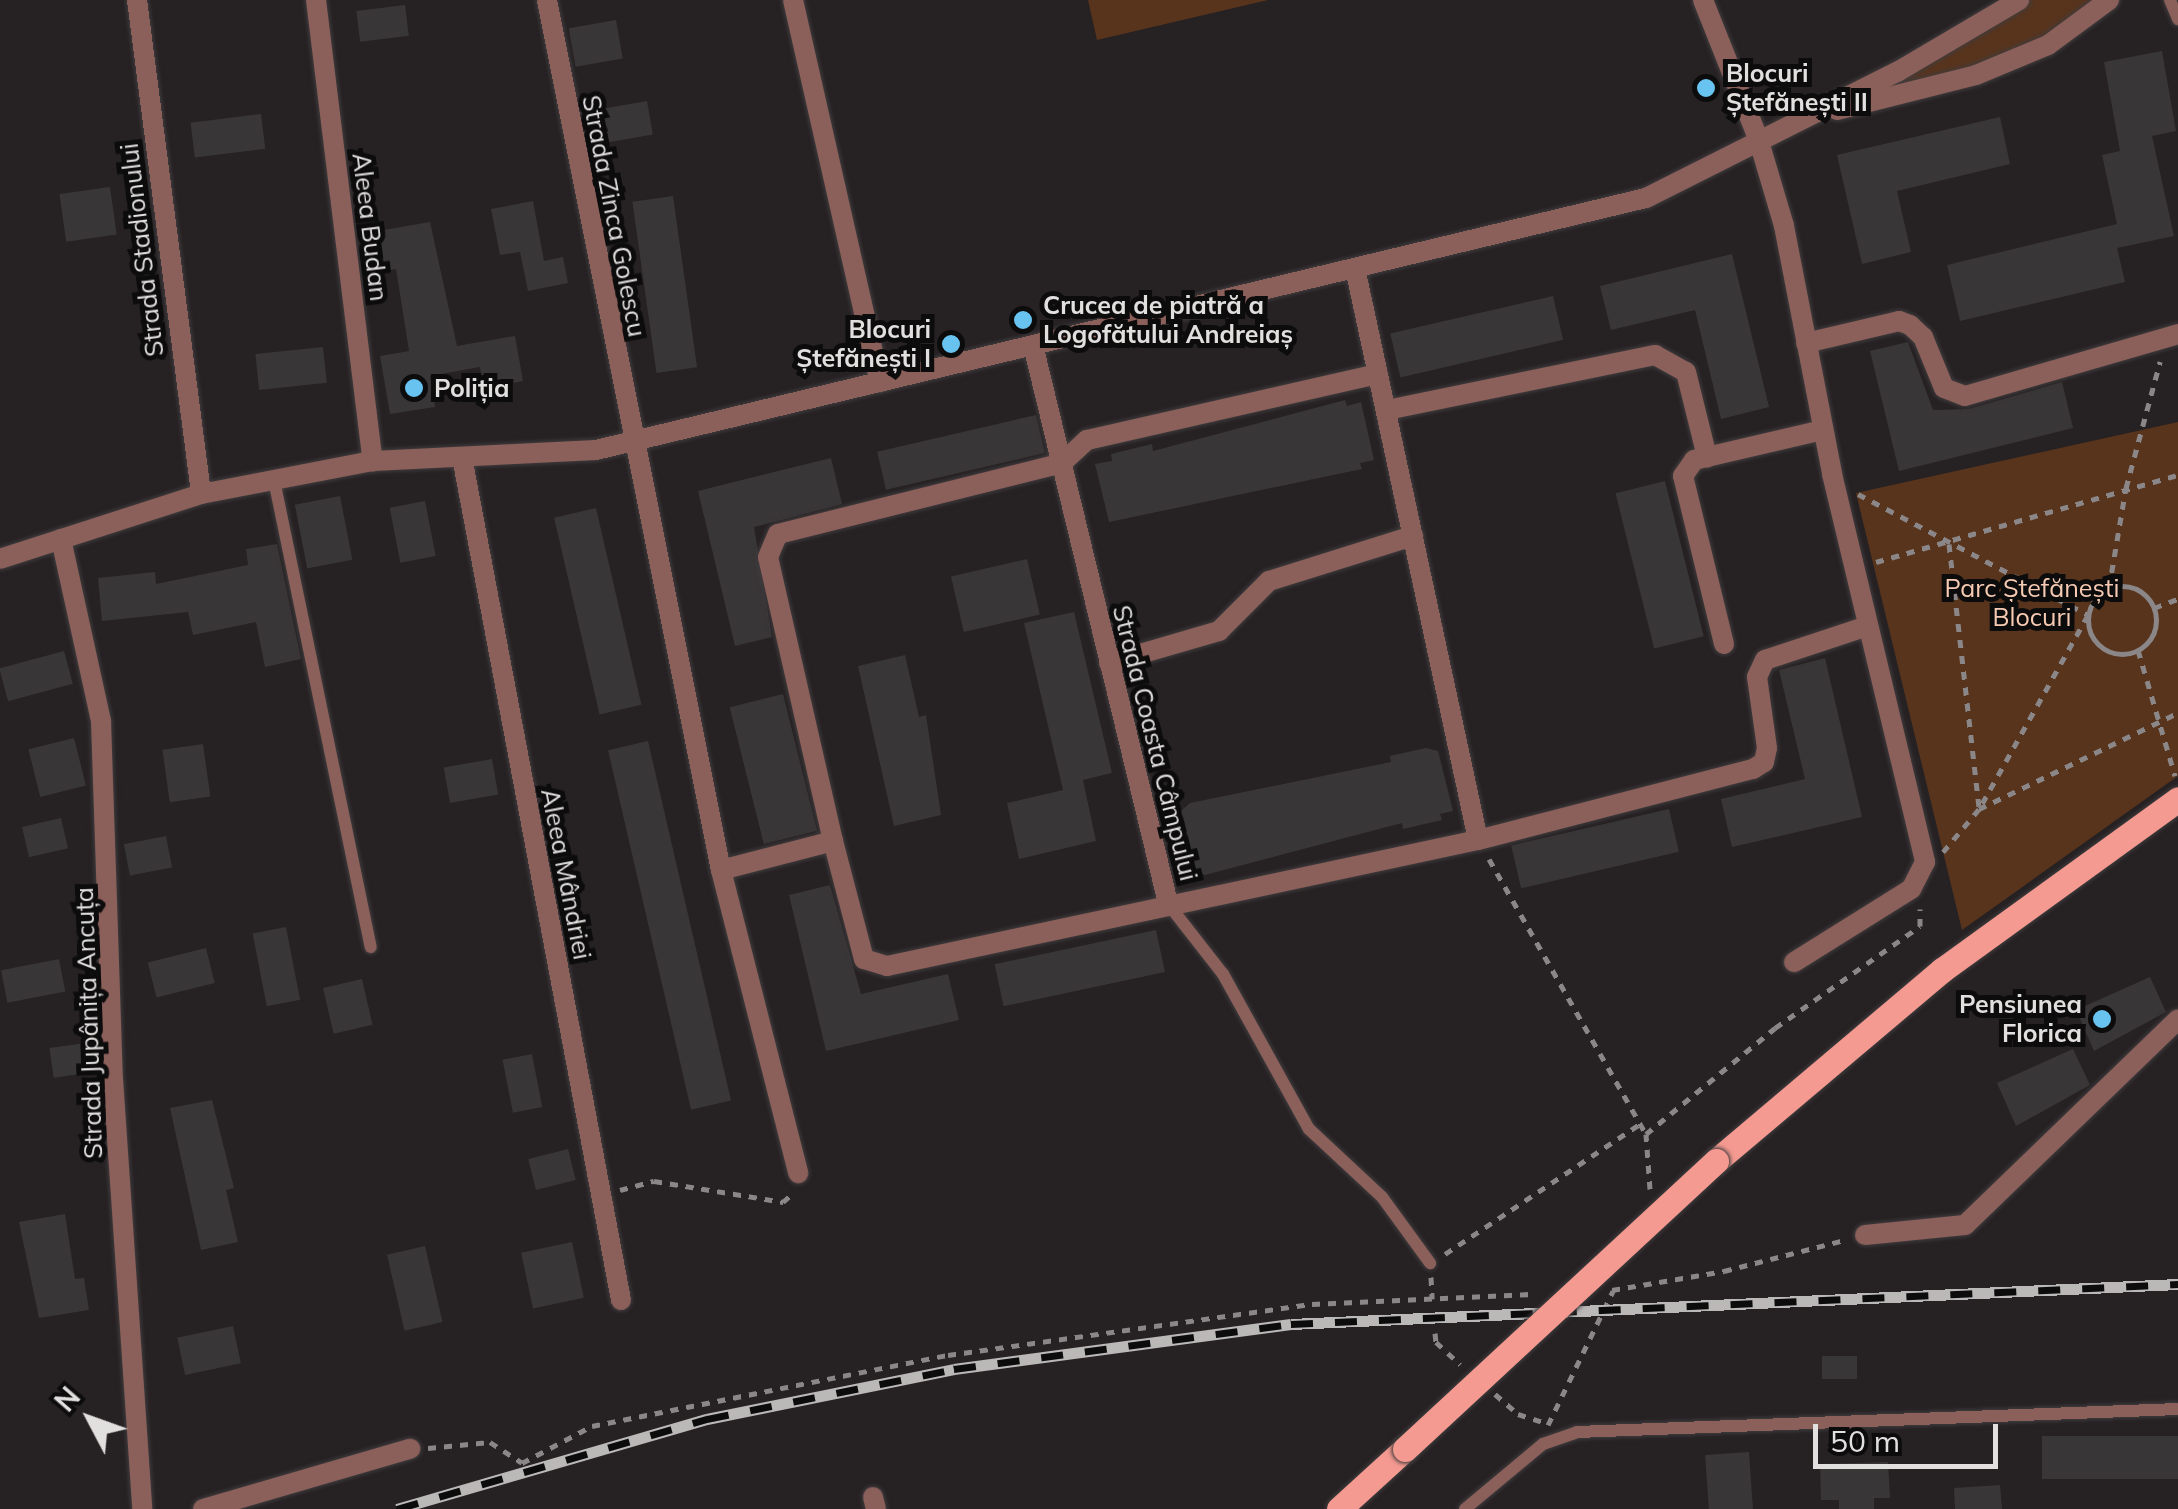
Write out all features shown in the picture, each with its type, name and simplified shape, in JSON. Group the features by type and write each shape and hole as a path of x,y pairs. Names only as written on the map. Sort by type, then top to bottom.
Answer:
{"main road":[{"path":"1339,1509 1716,1161 1942,970 2178,799"}],"street":[{"name":"Strada Stadionului","path":"137,0 201,494"},
{"name":"Aleea Budan","path":"316,0 373,461"},
{"name":"Strada Zinca Golescu","path":"547,0 631,442"},
{"path":"793,0 880,382"},
{"path":"1702,0 1758,138 1806,342 1833,481 1925,862 1919,878 1794,962"},
{"path":"0,559 201,494 373,461 596,450 1646,198 1709,170 1758,138 1820,112 1990,8 2019,0"},
{"path":"1820,112 1873,106 1976,75 2048,45 2109,0"},
{"path":"1355,268 1478,840"},
{"path":"1806,342 1899,322 1910,325 1923,336 1944,388 1965,396 2173,335"},
{"name":"Strada Coasta Câmpului","path":"1033,345 1168,902 1478,840 1754,769 1764,762 1767,748 1756,677 1766,660 1868,626"},
{"path":"1386,410 1655,355 1686,372 1708,457"},
{"path":"1168,902 876,966 864,959 833,841 769,543 778,534 1062,462 1087,440 1378,374"},
{"path":"1724,644 1683,476 1694,460 1823,430"},
{"path":"631,442 721,870 798,1173"},
{"name":"Aleea Mândriei","path":"462,457 620,1300"},
{"path":"1109,662 1219,631 1280,577 1414,536"},
{"name":"Strada Jupânița Ancuța","path":"61,539 102,740 113,1079 142,1509"},
{"path":"721,870 833,841"},
{"path":"1865,1235 1965,1226 2178,1019"},
{"path":"203,1509 410,1449"}],"lane":[{"path":"2170,0 2178,20"},
{"path":"274,480 371,947"},
{"path":"1168,902 1223,974 1309,1130 1382,1198 1430,1264"},
{"path":"1465,1509 1501,1472 1550,1442 1578,1432 2178,1408"}],"path":[{"path":"1646,1134 1775,1028 1920,926 1919,878 1979,809 2088,616 2109,588 2126,488 2173,335"},
{"path":"1854,568 2178,475"},
{"path":"1833,481 2088,616"},
{"path":"1948,542 1979,809"},
{"path":"2109,588 2130,587 2154,608 2155,627 2138,650"},
{"path":"2154,608 2178,600"},
{"path":"2088,616 2092,636 2108,650 2138,650"},
{"path":"2138,650 2178,789"},
{"path":"1979,809 2178,713"},
{"path":"1478,840 1646,1134 1644,1177 1652,1193"},
{"path":"1430,1264 1640,1124"},
{"path":"601,1196 654,1181 784,1202 799,1186 798,1173"},
{"path":"1596,1290 1724,1271 1865,1235"},
{"path":"1550,1442 1548,1424 1568,1374 1623,1274"},
{"path":"410,1449 490,1442 522,1462 592,1426 948,1355 1312,1304 1541,1293"}],"green space":[{"path":"1088,0 1268,0 1097,40"},
{"path":"2028,0 2100,0 2044,41 1917,88 1880,87"},
{"name":"Parc Ștefănești Blocuri","path":"2178,422 2178,776 1962,930 1856,493"}],"building":[{"path":"405,5 409,36 360,42 356,11"},
{"path":"616,20 623,58 576,67 569,28"},
{"path":"2162,51 2176,131 2152,136 2174,236 2117,248 2125,282 1960,321 1947,265 2117,224 2102,155 2120,151 2104,62"},
{"path":"647,101 653,134 609,142 603,109"},
{"path":"261,114 265,149 195,157 191,123"},
{"path":"2000,117 2010,164 1897,191 1911,252 1862,264 1837,155"},
{"path":"110,187 117,235 66,242 59,194"},
{"path":"673,196 697,367 656,373 632,202"},
{"path":"533,201 544,261 563,257 568,283 528,291 520,252 500,255 491,209"},
{"path":"430,222 457,346 515,336 523,381 483,388 480,367 430,376 435,407 390,414 380,356 409,351 396,269 378,272 372,232"},
{"path":"1732,254 1769,407 1721,419 1695,310 1611,330 1600,286"},
{"path":"1553,296 1563,340 1400,377 1390,334"},
{"path":"1908,342 1933,410 1969,409 2062,382 2073,428 1899,471 1870,351"},
{"path":"323,347 327,383 259,390 255,354"},
{"path":"1345,400 1347,406 1361,402 1374,460 1360,463 1362,469 1109,522 1095,464 1112,461 1111,454 1152,444 1153,451"},
{"path":"1036,415 1045,453 886,490 877,452"},
{"path":"831,458 842,504 754,527 772,637 735,646 698,491"},
{"path":"1665,481 1704,636 1654,649 1616,493"},
{"path":"340,496 352,560 307,569 295,505"},
{"path":"425,501 436,556 400,563 390,508"},
{"path":"596,508 641,705 600,714 554,518"},
{"path":"277,544 301,659 265,667 256,622 193,635 188,612 102,621 98,578 155,572 156,584 248,565 246,549"},
{"path":"1027,559 1040,615 964,632 951,577"},
{"path":"1074,612 1112,773 1083,780 1096,841 1019,859 1007,803 1063,790 1024,623"},
{"path":"64,651 73,684 8,701 0,668"},
{"path":"905,655 919,717 926,715 941,815 894,826 858,666"},
{"path":"1825,658 1862,817 1732,847 1721,799 1805,779 1779,670"},
{"path":"783,694 817,831 764,844 730,707"},
{"path":"74,738 86,786 40,797 28,749"},
{"path":"648,741 731,1101 691,1110 608,750"},
{"path":"203,744 210,796 170,802 162,750"},
{"path":"1426,748 1438,751 1453,811 1440,814 1442,820 1403,829 1402,823 1205,875 1195,872 1181,811 1190,803 1391,762 1390,756"},
{"path":"492,759 498,794 450,803 444,768"},
{"path":"1669,809 1679,852 1521,888 1511,845"},
{"path":"61,818 68,848 29,857 22,827"},
{"path":"166,836 172,867 130,876 124,844"},
{"path":"830,885 861,994 948,974 959,1020 826,1051 789,895"},
{"path":"286,927 300,1000 267,1006 253,933"},
{"path":"1156,930 1165,972 1004,1006 995,964"},
{"path":"206,948 215,983 156,997 148,963"},
{"path":"59,959 65,991 7,1003 1,970"},
{"path":"2150,977 2166,1012 2094,1051 2076,1010"},
{"path":"362,979 373,1025 334,1034 323,988"},
{"path":"93,1042 97,1072 54,1078 49,1048"},
{"path":"2073,1049 2090,1085 2016,1126 1997,1083"},
{"path":"532,1054 542,1107 513,1113 503,1060"},
{"path":"212,1100 234,1188 226,1190 238,1242 201,1250 170,1108"},
{"path":"568,1149 576,1180 536,1190 528,1159"},
{"path":"65,1214 75,1279 84,1278 89,1310 39,1318 19,1222"},
{"path":"572,1242 584,1298 533,1309 521,1253"},
{"path":"425,1246 443,1322 405,1331 387,1255"},
{"path":"233,1326 241,1363 185,1375 177,1338"},
{"path":"1822,1356 1857,1356 1857,1379 1822,1379"},
{"path":"2042,1436 2178,1436 2178,1479 2042,1479"},
{"path":"1749,1452 1753,1509 1709,1509 1705,1455"},
{"path":"1888,1462 1890,1498 1874,1498 1874,1509 1839,1509 1839,1500 1821,1500 1820,1464"},
{"path":"2000,1485 2002,1509 1955,1509 1954,1488"}],"railway":[{"path":"397,1509 707,1419 954,1369 1291,1324 2178,1284"}],"place":[{"name":"Blocuri Ștefănești II","path":"1706,88"},
{"name":"Crucea de piatră a Logofătului Andreiaș","path":"1023,320"},
{"name":"Blocuri Ștefănești I","path":"951,344"},
{"name":"Poliția","path":"414,388"},
{"name":"Pensiunea Florica","path":"2102,1019"}]}
